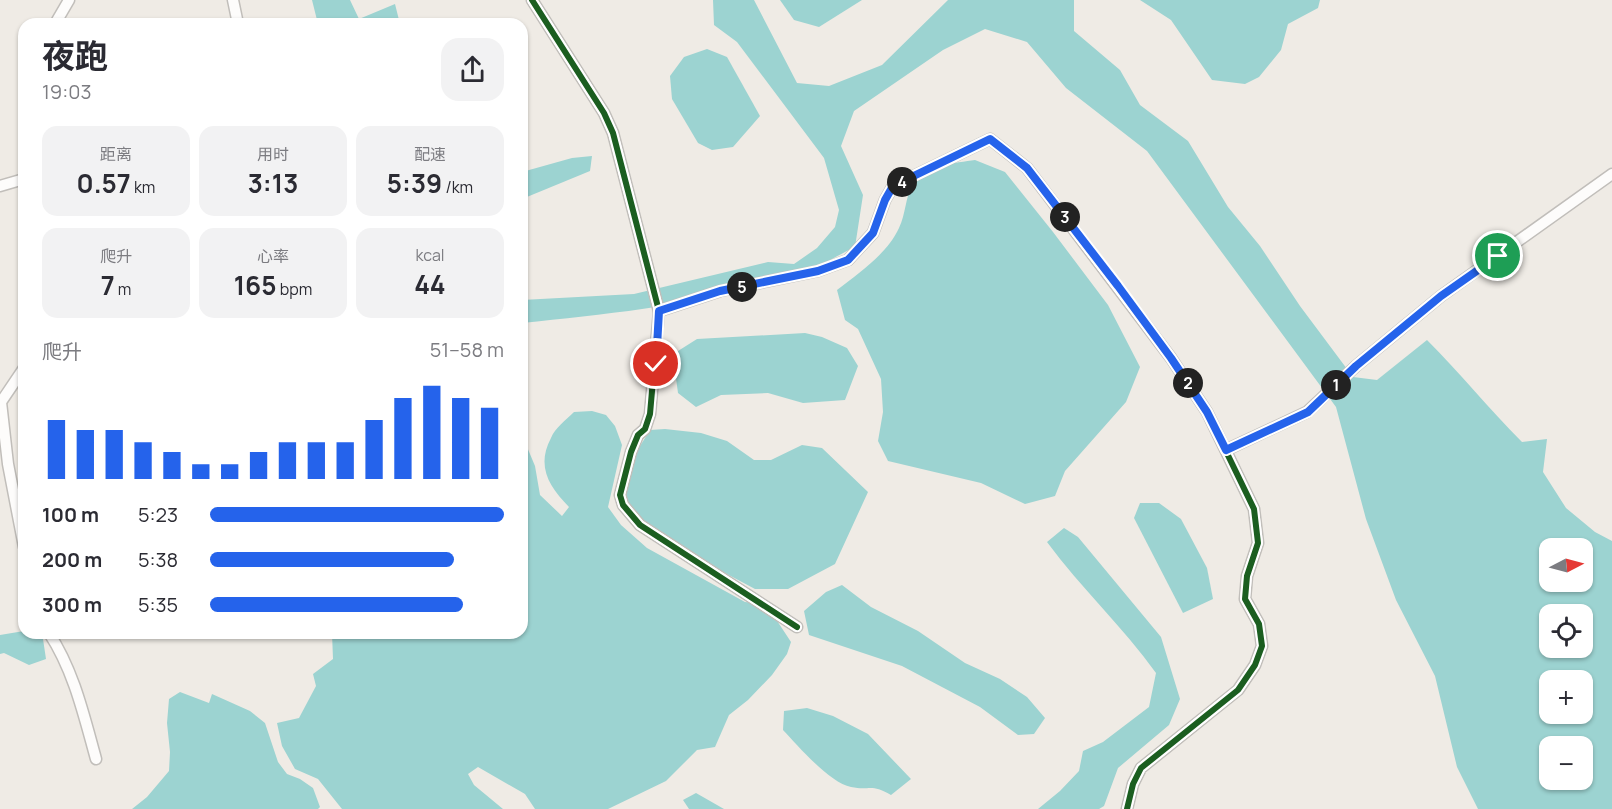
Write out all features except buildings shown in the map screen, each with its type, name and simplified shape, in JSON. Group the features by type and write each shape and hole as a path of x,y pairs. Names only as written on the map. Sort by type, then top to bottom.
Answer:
{"street":[{"path":"59,18 69,0"},
{"path":"233,0 237,18"},
{"path":"532,0 604,113 613,133 659,311 651,414 645,429 638,435 626,468 621,495 623,505 640,525 796,627"},
{"path":"659,311 720,291 818,271 848,260 873,233 885,200 893,186 990,139 1027,168 1177,367 1207,412 1254,508 1258,543 1247,576 1245,599 1259,624 1262,646 1255,665 1238,690 1141,768 1133,784 1127,809"},
{"path":"1226,450 1308,412 1356,366 1441,296 1612,174"},
{"path":"0,186 18,181"},
{"path":"18,377 1,402 3,449 18,519"},
{"path":"53,639 63,653 74,683 96,759"}],"water":[{"path":"312,0 350,0 359,18 316,18"},
{"path":"713,0 754,0 797,83 829,86 882,65 948,0 1074,0 1074,31 1120,70 1140,105 1188,141 1228,207 1260,246 1300,306 1353,377 1377,380 1427,340 1522,442 1547,439 1543,472 1566,508 1595,532 1612,541 1612,809 1478,809 1457,767 1435,676 1396,600 1366,519 1336,407 1147,151 1066,88 1027,42 985,29 943,50 854,111 841,146 863,195 855,247 809,270 768,284 734,292 664,306 528,322 528,300 634,294 768,262 794,264 817,248 835,227 839,210 824,158 737,42 714,25"},
{"path":"780,0 862,0 819,27 794,20"},
{"path":"1140,0 1320,0 1318,8 1288,24 1281,50 1259,77 1245,84 1212,80 1171,20"},
{"path":"395,4 398,18 361,18"},
{"path":"707,49 727,57 760,116 733,147 712,150 698,143 672,99 670,76 684,57"},
{"path":"592,156 590,171 528,197 528,170 572,158"},
{"path":"975,160 1005,172 1053,232 1108,305 1140,367 1126,402 1065,471 1055,496 1025,504 981,483 888,461 878,441 883,412 881,379 858,329 845,320 837,290 872,262 894,237 901,223 910,189 918,178 941,166"},
{"path":"805,333 822,337 847,348 858,366 845,400 803,403 768,393 721,395 696,407 678,393 675,371 678,351 697,339"},
{"path":"592,411 606,415 615,426 622,445 608,507 621,525 647,548 745,602 766,604 791,642 787,654 772,675 748,700 729,715 715,747 697,750 666,781 608,809 535,809 525,794 478,767 468,774 474,785 503,809 342,809 318,779 295,769 282,746 277,723 299,718 316,686 313,674 333,659 332,639 528,639 528,449 535,466 540,495 562,516 569,507 556,492 547,476 545,458 555,431 574,412"},
{"path":"665,429 701,433 727,441 754,460 771,460 802,445 822,448 868,492 835,564 788,589 755,589 631,523 620,505 635,454 650,430"},
{"path":"1140,503 1159,503 1181,519 1207,568 1213,599 1183,613 1134,518"},
{"path":"1064,528 1078,537 1161,637 1180,699 1169,725 1118,768 1104,806 1099,809 1038,809 1079,771 1083,751 1103,742 1149,707 1156,673 1047,542"},
{"path":"842,585 871,607 918,631 965,663 1000,679 1027,697 1045,718 1034,734 1018,735 980,707 902,666 809,635 804,611 826,592"},
{"path":"18,632 18,639 43,639 46,659 29,665 4,653 0,654 0,635"},
{"path":"180,692 209,703 212,694 250,711 265,723 278,762 287,774 313,788 320,807 318,809 132,809 147,797 169,771 167,723 169,699"},
{"path":"807,708 833,716 868,734 911,779 891,795 875,788 851,787 834,779 783,730 784,711"},
{"path":"696,793 724,809 689,809 683,800"}],"cycle path":[{"path":"532,0 604,113 613,133 659,311 650,414 645,429 638,435 631,452 620,495 623,505 640,525 797,627"},
{"path":"659,311 720,291 818,271 848,260 873,233 885,200 893,186 990,139 1027,168 1171,358 1207,412 1254,509 1258,543 1247,576 1245,599 1259,624 1262,646 1255,665 1238,690 1141,768 1133,784 1127,809"}],"route":[{"path":"656,364 659,311 720,291 818,271 848,260 873,233 885,200 893,186 990,139 1027,168 1118,286 1207,412 1226,450 1308,412 1356,366 1441,296 1498,256"}]}
